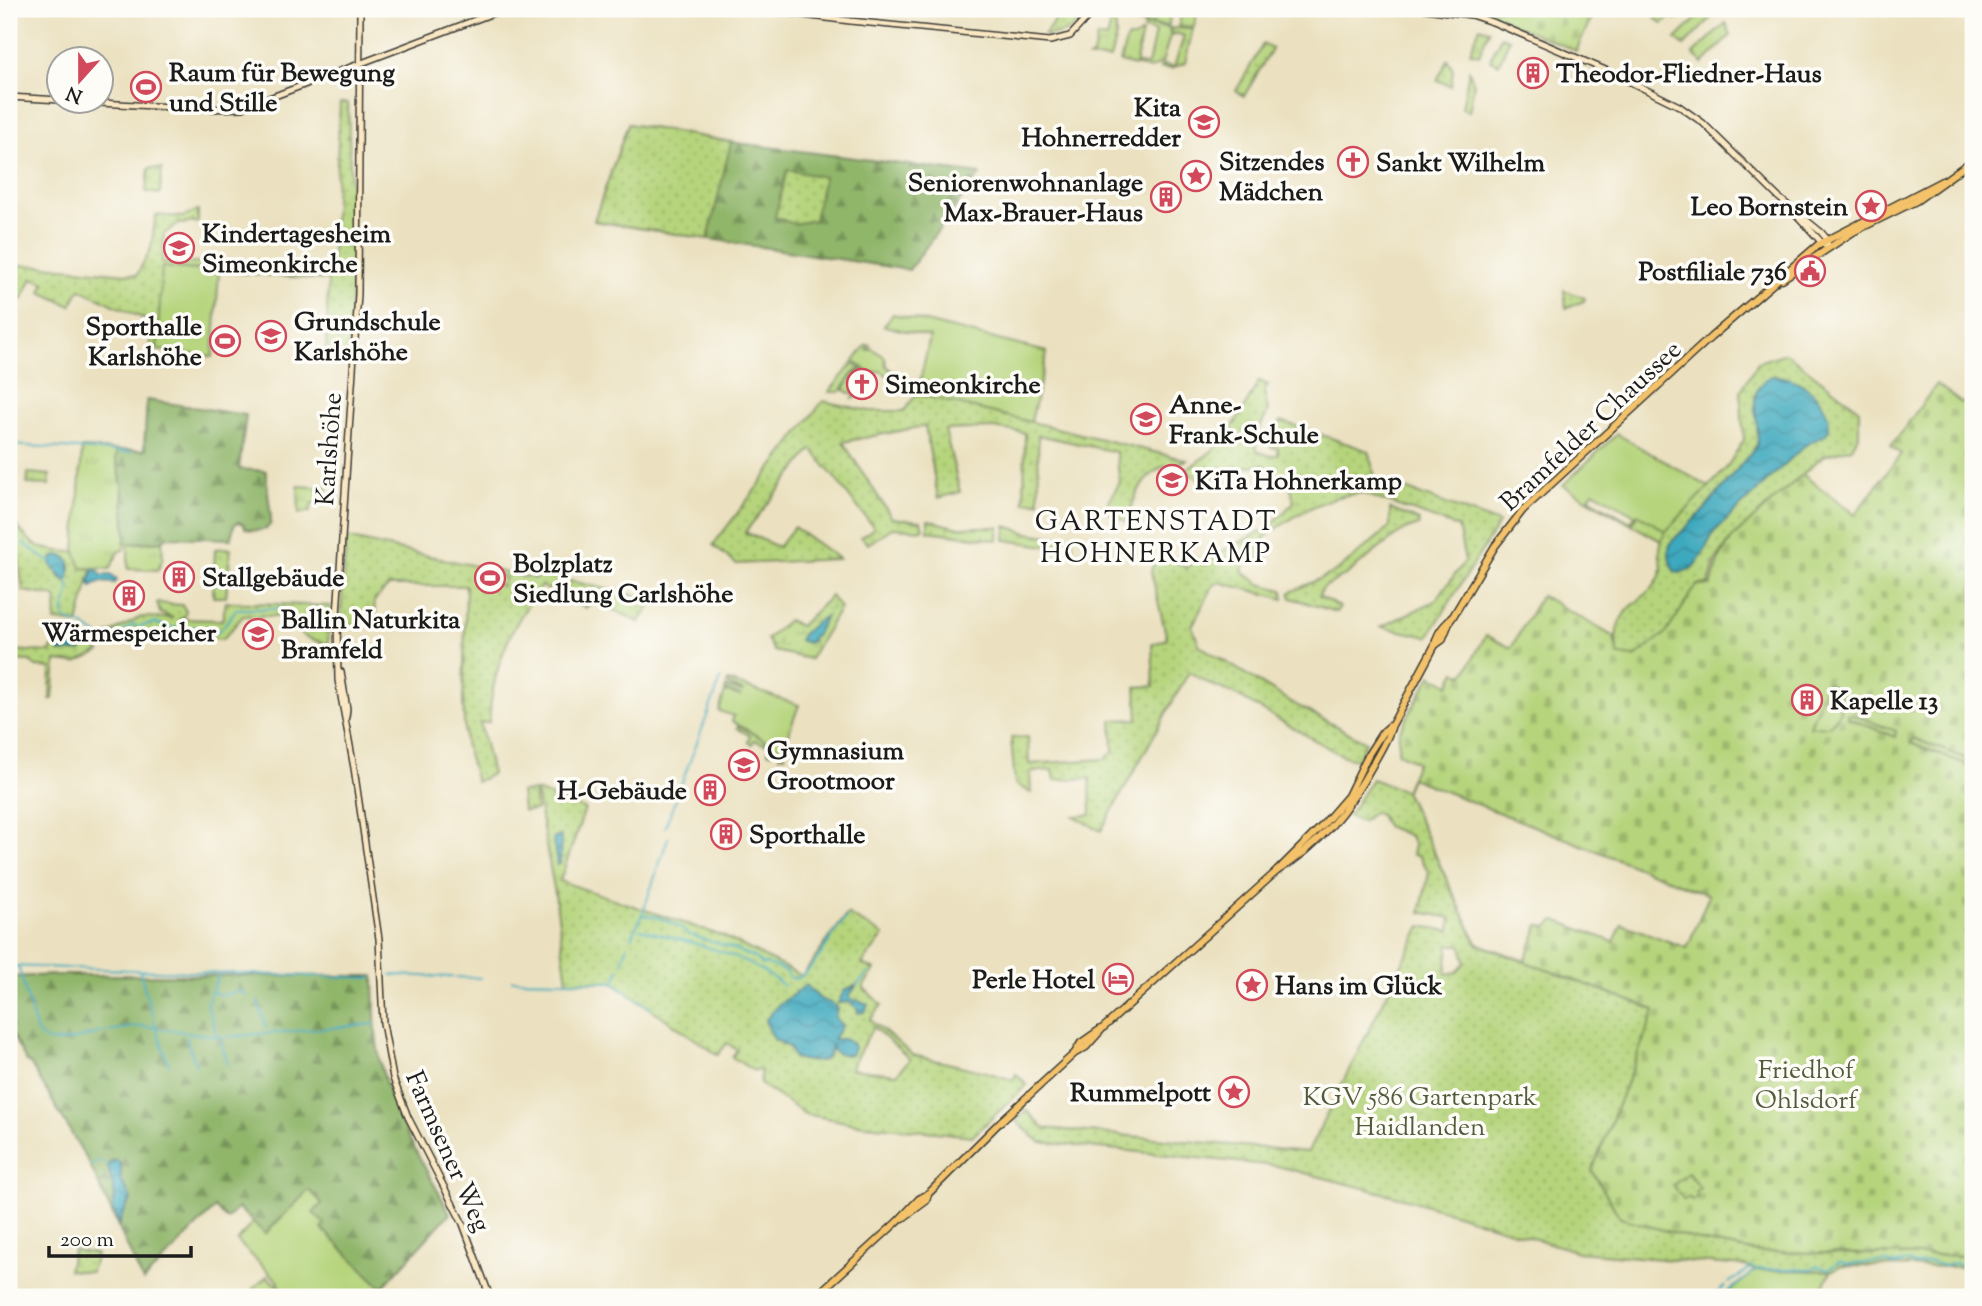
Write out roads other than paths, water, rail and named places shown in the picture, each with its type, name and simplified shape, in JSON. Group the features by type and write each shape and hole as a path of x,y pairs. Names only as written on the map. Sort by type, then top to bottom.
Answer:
{"main road":[{"name":"Bramfelder Chaussee","path":"1779,280 1853,232 1916,201 1973,160"},
{"name":"Bramfelder Chaussee","path":"815,1297 919,1199 928,1194 1075,1053 1086,1047 1103,1028 1315,838 1343,803 1370,752 1382,733 1392,725 1435,645 1442,640 1451,618 1495,546 1523,510 1797,261 1824,241 1942,181"}],"street":[{"name":"Karlshöhe","path":"359,9 359,274 337,615 346,719 379,939 381,975"},
{"path":"116,104 207,109 243,108 504,9"},
{"path":"756,9 1050,41 1064,38 1075,31 1095,9"},
{"path":"1425,9 1471,15 1495,23 1597,66 1679,106 1703,123 1824,241 1828,248"},
{"path":"9,97 46,99"},
{"name":"Farmsener Weg","path":"381,975 386,1042 398,1095 460,1217 490,1297"}],"water":[{"path":"1771,376 1792,380 1811,391 1824,408 1829,429 1826,434 1804,446 1714,532 1700,559 1692,568 1680,573 1675,572 1669,557 1671,542 1705,509 1757,445 1755,398 1762,382"},
{"path":"58,555 70,562 69,578 65,581 51,565 52,559"},
{"path":"95,568 102,575 111,575 117,580 115,583 99,582 92,587 89,581"},
{"path":"826,616 812,641 807,643 799,640 807,630"},
{"path":"74,635 87,640 81,651 59,652 59,649 71,646"},
{"path":"561,836 560,864 557,865 553,839"},
{"path":"806,985 820,999 833,1004 837,1009 835,1017 842,1026 833,1039 844,1039 852,1043 854,1048 851,1055 838,1054 831,1049 832,1044 825,1059 817,1062 802,1060 794,1058 789,1047 774,1039 765,1021 776,1007"},
{"path":"857,985 849,996 868,1004 865,1012 858,1013 857,1008 850,1002 838,1003 844,991"},
{"path":"117,1160 121,1165 121,1180 131,1198 119,1225 113,1210 115,1195 108,1167 110,1162"}],"waterway":[{"path":"9,445 131,452"},
{"path":"9,525 18,538"},
{"path":"24,544 51,562"},
{"path":"67,581 70,587 63,615 67,621 82,625 101,638 121,634 133,625 137,626"},
{"path":"223,627 236,609 285,609"},
{"path":"140,626 155,623 170,628 201,627 216,632 221,629"},
{"path":"665,827 721,679"},
{"path":"631,938 642,915 668,838"},
{"path":"642,915 657,917 680,927 687,934 729,947 755,958 761,964 787,972 789,977 796,979 811,967 847,917"},
{"path":"640,929 734,956 784,986"},
{"path":"622,963 628,945"},
{"path":"9,966 371,978"},
{"path":"18,966 37,1032 42,1038 64,1042 95,1034"},
{"path":"512,980 613,982 619,970"},
{"path":"140,971 146,994"},
{"path":"857,985 869,973"},
{"path":"211,993 219,974"},
{"path":"391,975 481,978"},
{"path":"613,982 652,1009"},
{"path":"212,992 222,995 241,991 246,996"},
{"path":"146,995 153,1016"},
{"path":"210,995 207,1004 217,1034"},
{"path":"258,1002 266,1027"},
{"path":"154,1019 158,1031"},
{"path":"319,1029 375,1024"},
{"path":"97,1033 139,1026 158,1028"},
{"path":"162,1029 223,1037"},
{"path":"227,1037 316,1029"},
{"path":"158,1033 169,1065"},
{"path":"186,1037 196,1065"},
{"path":"220,1040 229,1066"},
{"path":"90,1165 101,1161 108,1165"},
{"path":"1721,1297 1757,1269 1812,1269 1816,1266 1828,1269 1839,1262 1973,1265"},
{"path":"1729,1283 1752,1267"},
{"path":"1713,1297 1725,1286"}],"place":[{"name":"Theodor-Fliedner-Haus","path":"1533,73"},
{"name":"Raum für Bewegung und Stille","path":"146,87"},
{"name":"Kita Hohnerredder","path":"1204,122"},
{"name":"Sankt Wilhelm","path":"1353,162"},
{"name":"Sitzendes Mädchen","path":"1196,176"},
{"name":"Seniorenwohnanlage Max-Brauer-Haus","path":"1166,197"},
{"name":"Leo Bornstein","path":"1871,206"},
{"name":"Kindertagesheim Simeonkirche","path":"179,248"},
{"name":"Postfiliale 736","path":"1810,271"},
{"name":"Grundschule Karlshöhe","path":"271,336"},
{"name":"Sporthalle Karlshöhe","path":"225,341"},
{"name":"Simeonkirche","path":"862,384"},
{"name":"Anne- Frank-Schule","path":"1146,419"},
{"name":"KiTa Hohnerkamp","path":"1172,480"},
{"name":"Stallgebäude","path":"179,577"},
{"name":"Bolzplatz Siedlung Carlshöhe","path":"490,578"},
{"name":"Wärmespeicher","path":"129,596"},
{"name":"Ballin Naturkita Bramfeld","path":"258,634"},
{"name":"Kapelle 13","path":"1807,700"},
{"name":"Gymnasium Grootmoor","path":"744,765"},
{"name":"H-Gebäude","path":"710,790"},
{"name":"Sporthalle","path":"726,834"},
{"name":"Perle Hotel","path":"1118,979"},
{"name":"Hans im Glück","path":"1252,985"},
{"name":"Rummelpott","path":"1234,1092"}],"district":[{"name":"GARTENSTADT HOHNERKAMP","path":"1156,536"}],"park label":[{"name":"Friedhof Ohlsdorf","path":"1806,1084"},
{"name":"KGV 586 Gartenpark Haidlanden","path":"1420,1111"}]}
